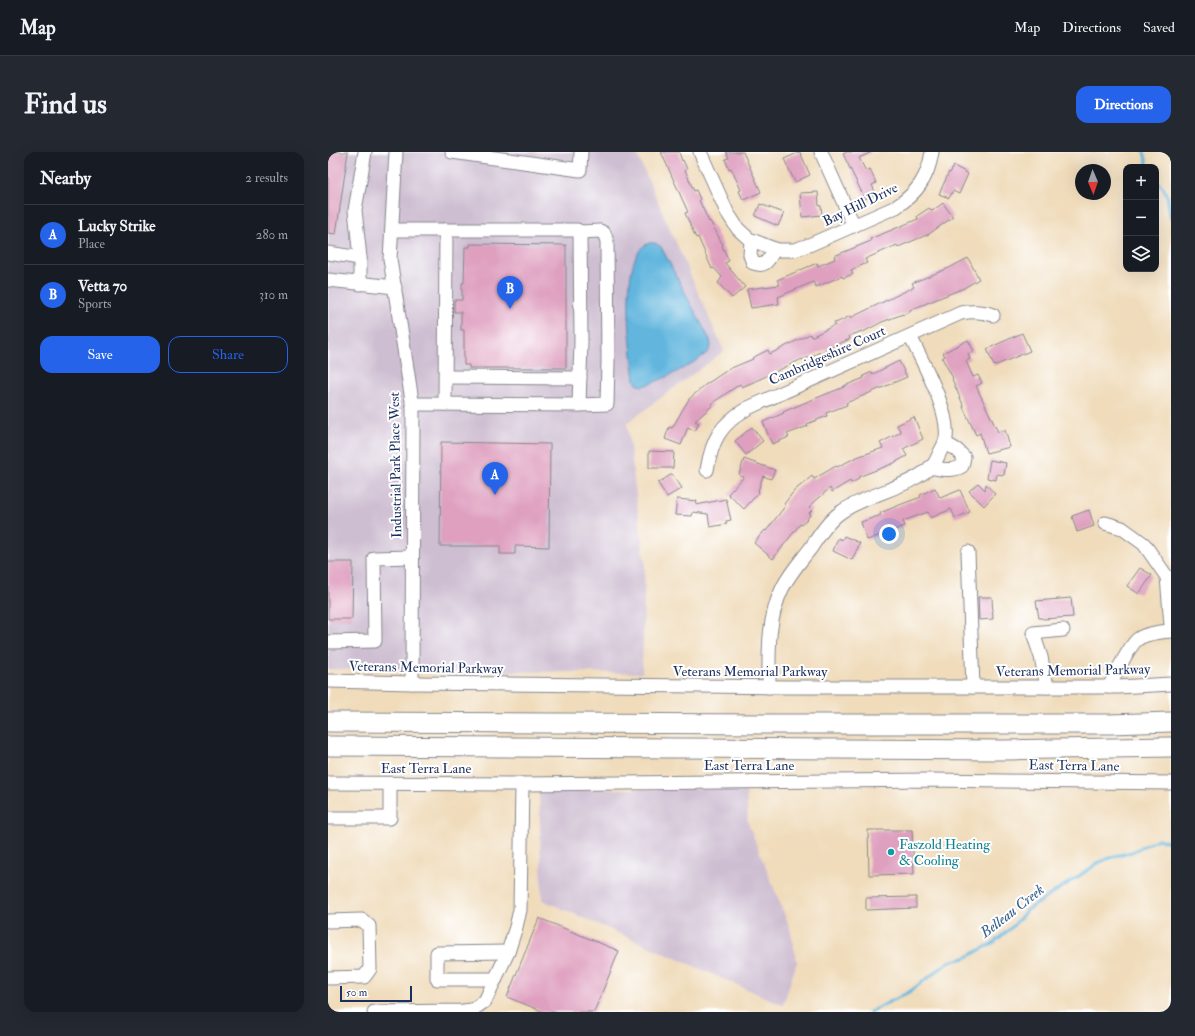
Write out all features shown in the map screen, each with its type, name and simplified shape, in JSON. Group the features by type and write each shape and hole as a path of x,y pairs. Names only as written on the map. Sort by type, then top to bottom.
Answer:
{"highway":[{"path":"1110,724 1171,711"},
{"path":"328,722 1110,724 1171,722"},
{"path":"328,746 1003,750 1171,747"},
{"path":"1141,748 1171,756"}],"street":[{"path":"360,284 360,258 355,210 365,152"},
{"name":"Industrial Park Place West","path":"396,152 390,259 412,404 412,683"},
{"path":"452,152 580,170 581,152"},
{"name":"Bay Hill Drive","path":"700,152 727,212 738,229 751,241 775,249 794,250 809,246 896,207 907,199 925,178 930,165 932,152"},
{"path":"821,152 854,226"},
{"path":"392,230 600,231 604,233 607,241 607,404 412,404"},
{"path":"445,404 446,230"},
{"path":"579,405 580,232"},
{"path":"751,241 750,255 753,263 759,266 765,264 775,249"},
{"path":"328,253 360,258"},
{"path":"328,280 394,287"},
{"name":"Cambridgeshire Court","path":"708,470 710,455 718,433 735,415 767,399 961,313 978,311 993,315"},
{"path":"769,687 770,630 774,609 782,589 792,572 823,531 842,511 925,472 934,464 945,443 946,426 942,407 910,336"},
{"path":"446,377 580,378"},
{"path":"930,467 949,470 962,466 964,457 957,450 945,443"},
{"path":"1104,523 1122,528 1144,544 1167,577 1171,625"},
{"path":"968,552 973,687"},
{"path":"328,642 374,641 374,558 412,557"},
{"path":"1047,687 1041,657 1033,633 1063,630"},
{"path":"1109,686 1121,663 1137,639 1160,632 1171,632"},
{"name":"Veterans Memorial Parkway","path":"328,681 769,687 1047,687 1171,684"},
{"name":"East Terra Lane","path":"328,783 522,784 930,780 1171,783"},
{"path":"328,818 390,818 390,784"},
{"path":"374,1012 474,1011 485,1001 508,952 520,910 522,784"},
{"path":"328,921 362,920 369,926 370,969 364,977 328,978"},
{"path":"496,979 437,979 437,953 508,952"}],"shaded area":[{"path":"328,152 636,152 724,351 627,423 645,565 642,673 328,669"},
{"path":"746,788 748,823 790,928 797,962 783,1005 542,900 539,790"}],"water":[{"path":"649,243 655,243 661,247 710,340 711,345 707,353 691,364 665,378 642,386 637,384 635,380 631,348 629,306 630,284 633,266 639,251"}],"building":[{"path":"328,152 348,152 336,234 328,233"},
{"path":"661,152 679,152 687,169 685,170 694,191 696,190 709,222 710,221 723,245 722,246 729,261 725,263 745,287 732,298 718,283 722,277 714,268 712,269 698,237 696,238 685,213 688,212"},
{"path":"726,152 743,152 761,192 743,200 739,191 741,190 731,168 729,169 725,159 729,158"},
{"path":"800,152 810,175 795,182 784,159"},
{"path":"847,152 872,152 859,158 866,171 870,169 876,183 872,185 876,194 865,199 843,154"},
{"path":"954,166 968,174 959,194 953,191 949,198 939,194 949,172 950,173"},
{"path":"818,192 819,206 821,206 822,215 802,217 800,193"},
{"path":"943,203 953,217 929,234 898,247 897,245 865,259 867,263 851,270 853,274 843,278 842,276 816,287 813,282 778,297 779,304 751,308 747,289 780,285 777,280 817,263 818,266 835,259 834,256 918,219 917,216 929,208 932,211"},
{"path":"760,204 784,213 778,226 755,216"},
{"path":"470,244 566,245 566,368 469,368 469,365 464,365 464,330 461,330 461,312 454,312 454,300 462,300 465,247 470,247"},
{"path":"968,258 979,279 964,288 910,310 910,312 903,315 882,322 863,332 862,331 849,336 850,339 802,359 742,387 740,384 711,404 713,405 695,421 699,423 695,431 688,427 681,445 665,439 669,427 672,428 689,399 705,385 729,369 753,359 752,358 768,350 770,354 810,334 811,337 835,325 834,323 850,316 850,318 914,287 912,283 949,268"},
{"path":"1022,333 1030,351 994,366 987,349"},
{"path":"968,340 974,351 968,354 970,359 966,361 973,377 978,375 982,383 976,386 998,432 1005,430 1010,447 986,453 980,433 976,435 963,407 952,379 953,378 942,358 945,356 943,353"},
{"path":"899,361 907,377 846,403 847,405 826,413 827,416 807,424 808,426 787,434 789,437 772,444 763,422 864,378 863,376 872,372 873,374"},
{"path":"914,417 923,439 903,449 907,456 892,464 858,477 859,479 851,483 850,481 832,492 830,488 809,507 812,510 809,513 811,514 802,525 800,524 773,559 754,543 765,530 766,531 786,505 784,504 794,491 812,476 814,479 836,466 837,467 857,457 883,448 880,443 901,432 897,425"},
{"path":"752,427 763,441 746,455 735,441"},
{"path":"441,442 550,444 549,547 515,546 515,554 500,554 500,546 440,546"},
{"path":"649,451 674,452 673,468 649,468"},
{"path":"744,459 775,470 771,479 763,476 758,491 759,492 744,509 728,494 744,477 739,475"},
{"path":"990,460 1006,463 1004,475 997,474 996,480 987,478"},
{"path":"672,474 682,488 667,497 658,483"},
{"path":"978,483 985,490 986,484 995,494 984,506 969,491"},
{"path":"935,488 940,498 960,490 970,512 955,518 951,509 931,518 928,512 903,521 905,526 867,540 861,522 881,515 880,513 921,497 920,495"},
{"path":"677,499 697,501 696,505 726,499 731,520 726,521 727,524 710,527 708,514 693,512 692,516 675,515"},
{"path":"1089,510 1094,526 1077,532 1072,516"},
{"path":"844,536 860,543 852,560 833,551 838,538 842,540"},
{"path":"328,562 353,562 352,619 328,619"},
{"path":"1140,568 1152,575 1139,594 1127,586"},
{"path":"978,597 992,597 993,619 979,620"},
{"path":"1071,598 1073,617 1039,618 1036,601"},
{"name":"Faszold Heating & Cooling","path":"868,830 912,830 914,874 869,875"},
{"path":"916,897 916,908 866,910 866,898"},
{"path":"539,918 619,951 594,1012 544,1012 507,997"}],"waterway":[{"name":"Belleau Creek","path":"1144,152 1147,164"},
{"name":"Belleau Creek","path":"1159,183 1163,187 1167,196 1171,219"},
{"name":"Belleau Creek","path":"870,1012 909,992 949,962 965,958 993,943 1012,927 1026,911 1100,862 1115,856 1132,852 1158,839 1171,843"}],"place":[{"name":"Vetta 70","path":"510,309"},
{"name":"Lucky Strike","path":"495,495"},
{"name":"Faszold Heating & Cooling","path":"891,852"}]}
